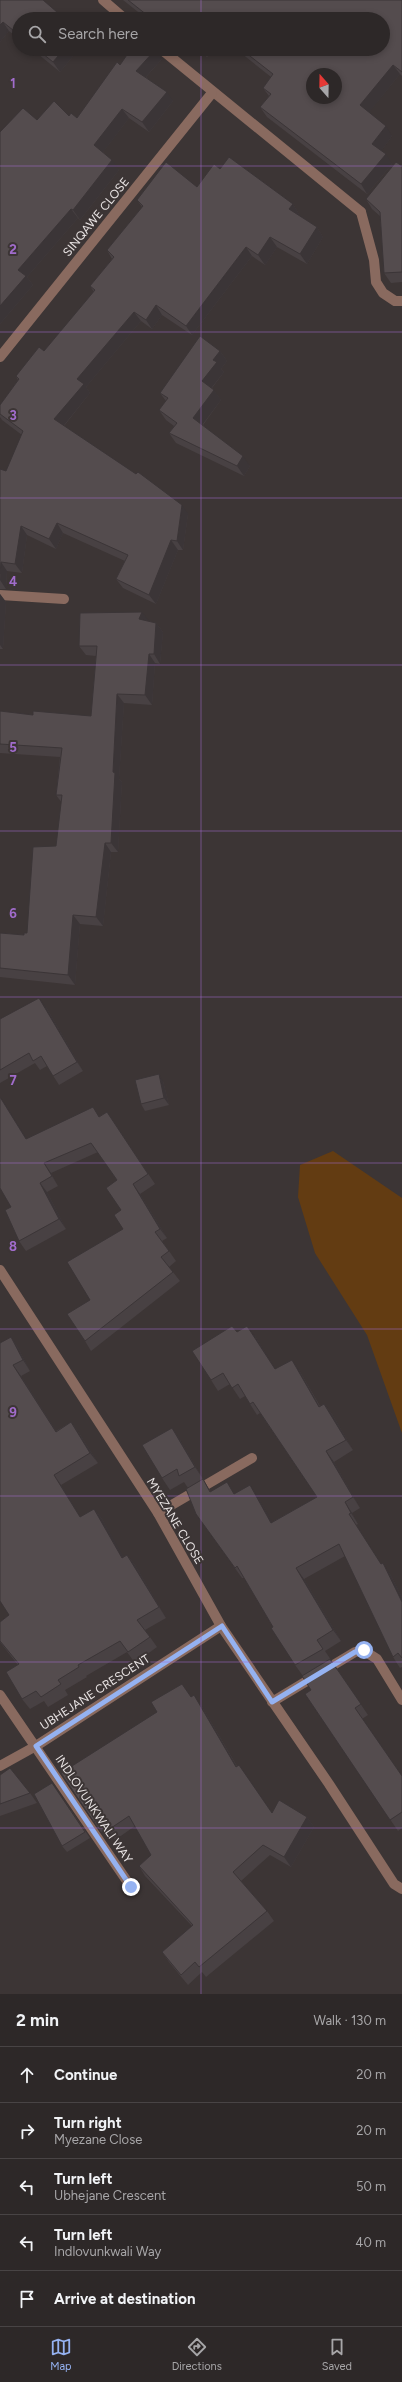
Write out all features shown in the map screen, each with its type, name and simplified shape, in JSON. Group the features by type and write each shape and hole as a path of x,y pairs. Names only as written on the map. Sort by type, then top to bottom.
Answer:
{"street":[{"path":"103,0 117,12"},
{"path":"169,56 212,93 364,209 374,260 376,282 383,293 395,301 402,301"},
{"name":"SINQAWE CLOSE","path":"0,356 212,93"},
{"path":"0,595 64,599"},
{"name":"MYEZANE CLOSE","path":"0,1270 158,1513 222,1626 272,1702 329,1784 394,1884 402,1888"},
{"path":"158,1513 252,1458"},
{"name":"UBHEJANE CRESCENT","path":"0,1695 36,1746 222,1626"},
{"path":"272,1702 355,1652 364,1650 377,1659 402,1700"},
{"path":"0,1766 36,1746"},
{"name":"INDLOVUNKWALI WAY","path":"36,1746 131,1887"}],"shaded area":[{"path":"333,1151 402,1198 402,1433 367,1335 315,1253 298,1197 300,1165"}],"building":[{"path":"0,0 43,0 57,12 12,12 12,29 3,22 0,25"},
{"path":"128,0 402,0 402,72 393,65 360,105 386,126 372,144 386,154 361,184 260,107 271,94 263,88 273,74 250,56 390,56 390,12 143,12"},
{"path":"46,56 58,56 53,62"},
{"path":"126,56 150,56 136,71 167,92 142,122 122,109 94,145 112,160 73,210 71,209 18,270 26,276 0,306 0,132 23,108 37,120 54,101 69,116 71,113 77,118 117,62 120,65"},
{"path":"229,157 293,204 289,209 317,227 300,254 270,237 258,255 246,247 186,326 156,305 146,320 134,312 77,379 84,384 54,419 136,474 138,472 182,505 177,541 171,540 149,595 116,579 128,555 57,523 49,539 21,526 15,564 1,562 0,574 0,469 6,471 23,431 0,414 0,405 19,379 16,376 39,347 44,351 95,290 90,286 114,257 107,250 143,206 137,200 166,162 197,187 214,164 220,169"},
{"path":"396,162 402,166 402,272 384,273 380,212 366,199"},
{"path":"200,336 220,351 213,360 217,362 202,381 214,390 193,418 243,456 237,466 169,433 177,423 159,410 168,398 160,393"},
{"path":"142,612 139,619 156,623 154,654 149,654 145,695 117,694 111,843 105,843 96,917 73,915 68,975 0,968 0,933 24,935 24,933 27,933 33,847 56,846 62,795 56,795 62,748 0,744 0,711 33,715 33,711 91,716 97,646 79,646 80,613"},
{"path":"39,998 77,1062 53,1076 41,1056 33,1061 29,1053 0,1070 0,1019"},
{"path":"159,1074 164,1098 141,1104 135,1080"},
{"path":"0,1097 26,1139 93,1107 99,1117 107,1112 148,1174 133,1184 160,1229 155,1232 169,1251 161,1257 173,1272 85,1341 67,1314 90,1300 67,1262 123,1229 114,1215 121,1210 106,1188 117,1180 91,1143 44,1163 52,1176 40,1183 59,1219 19,1241 5,1210 11,1207 0,1188"},
{"path":"232,1326 237,1332 247,1326 275,1369 292,1360 319,1407 324,1404 346,1440 326,1451 353,1497 345,1502 351,1513 349,1514 381,1564 383,1563 402,1602 402,1658 398,1653 393,1657 339,1544 296,1568 333,1630 317,1640 323,1649 295,1665 271,1628 273,1627 237,1566 235,1568 196,1514 186,1489 203,1479 210,1492 227,1482 234,1494 250,1485 271,1523 317,1497 253,1402 250,1404 238,1384 232,1388 223,1373 211,1380 192,1351"},
{"path":"11,1337 23,1360 13,1365 56,1432 71,1422 90,1453 54,1475 80,1517 94,1509 122,1558 127,1555 159,1607 137,1620 150,1637 128,1652 120,1641 78,1665 79,1667 58,1680 61,1684 41,1697 36,1691 22,1699 6,1672 19,1664 0,1641 0,1622 9,1615 0,1601 0,1343"},
{"path":"172,1428 195,1467 179,1476 177,1469 162,1478 142,1445"},
{"path":"330,1659 361,1704 355,1708 402,1776 402,1812 390,1820 305,1694 311,1690 302,1676"},
{"path":"182,1684 191,1697 194,1695 236,1767 239,1765 272,1813 279,1800 307,1817 284,1857 263,1845 233,1872 267,1911 199,1967 195,1962 181,1975 162,1952 193,1925 139,1866 151,1855 129,1816 108,1830 100,1818 94,1822 61,1773 157,1712 151,1702"},
{"path":"10,1768 30,1793 0,1804 0,1775"},
{"path":"52,1783 85,1832 62,1846 34,1794"}],"route":[{"path":"131,1887 36,1746 222,1626 272,1702 355,1652 364,1650"}]}
